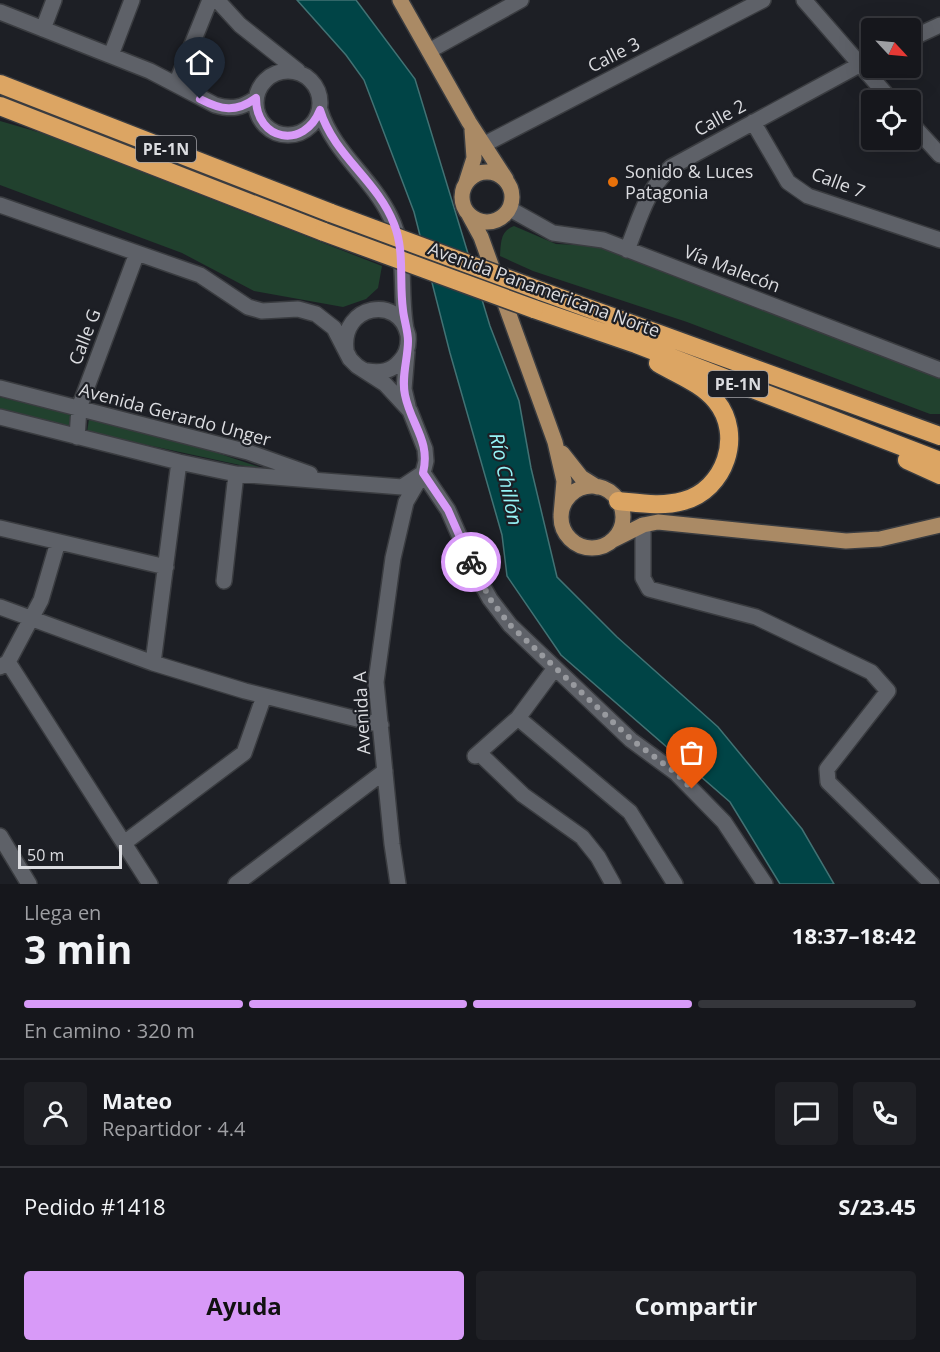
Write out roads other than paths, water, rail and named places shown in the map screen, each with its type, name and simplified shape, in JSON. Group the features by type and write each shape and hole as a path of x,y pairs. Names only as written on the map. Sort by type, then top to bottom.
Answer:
{"highway":[{"name":"Avenida Panamericana Norte","path":"0,84 331,213 940,435"},
{"name":"Avenida Panamericana Norte","path":"0,106 324,232 636,344 940,461"},
{"path":"618,501 667,504 695,497 712,484 718,476 728,457 730,447 729,426 715,399 700,386 653,360 636,344"},
{"path":"820,416 940,476"},
{"path":"913,425 940,424"}],"main road":[{"path":"400,0 469,122 513,193 508,212 490,237 486,253"},
{"path":"469,122 474,149 472,166 462,201 479,231 555,442 563,471 564,491 561,515 565,533 578,545 597,548 644,525 658,522 846,541 880,539 940,525"},
{"path":"465,185 470,179 484,172 499,174 506,179"},
{"path":"469,215 483,223 499,220 508,212"},
{"path":"555,442 574,470 597,487"},
{"path":"561,515 563,506 573,493 580,489 597,487 605,489 622,508 622,525 613,540"}],"street":[{"path":"43,29 54,0"},
{"path":"111,55 132,0"},
{"path":"176,84 210,0"},
{"path":"218,0 240,25 304,75 318,90 320,110 331,138 374,191 391,217 399,248 403,310 408,339 404,389 425,449 426,461 423,473 448,510 476,574 490,599 510,625 555,668 632,740 676,773 724,822 765,884"},
{"path":"429,51 521,0"},
{"name":"Calle 3","path":"483,144 763,0"},
{"path":"804,0 861,57"},
{"path":"0,12 150,71 215,105 232,108 246,105 256,98"},
{"path":"921,34 940,25"},
{"path":"261,41 267,58 266,79"},
{"name":"Calle 2","path":"627,250 647,199 657,181 671,166 861,63"},
{"path":"304,75 294,71 284,71 274,73 266,79 256,98 256,109 260,120 277,134 288,136 299,134 309,128 320,110"},
{"name":"Calle 7","path":"753,122 788,182 807,196 940,240"},
{"path":"299,134 324,140 343,153"},
{"path":"921,134 940,154"},
{"path":"0,205 200,276 248,307 262,311 298,309 316,314 334,328 350,359 393,391 410,411"},
{"name":"Vía Malecón","path":"508,212 554,233 594,238 627,250 940,370"},
{"name":"Calle G","path":"77,437 79,408 137,253"},
{"path":"346,349 345,339 352,320 387,299 398,286 401,278"},
{"path":"371,309 382,309 392,313 406,329"},
{"path":"366,371 376,373 395,367 407,350"},
{"name":"Avenida Gerardo Unger","path":"0,388 248,452 339,483"},
{"name":"Avenida Gerardo Unger","path":"0,417 178,462 236,474 402,487 423,473"},
{"path":"153,663 178,462"},
{"name":"Avenida A","path":"401,881 385,771 376,682 393,558 406,502 423,473"},
{"path":"224,581 236,474"},
{"path":"644,525 643,578 649,589 756,617 871,672 888,691 827,769 828,782 932,884"},
{"path":"0,528 166,567"},
{"path":"58,542 41,600 4,665 150,884"},
{"path":"0,607 153,663 264,696 381,725"},
{"path":"555,668 518,718 477,754 523,795 582,837 598,857 613,884"},
{"path":"124,843 244,753 264,696"},
{"path":"518,718 630,812 675,884"},
{"path":"236,884 385,771"},
{"path":"0,836 29,884"}],"water":[{"name":"Río Chillón","path":"297,0 356,0 415,79 490,326 519,401 531,468 557,577 617,637 718,727 802,829 834,884 780,884 730,802 561,655 507,576 502,535 450,353 414,212 364,80 346,55"}],"place":[{"name":"Sonido & Luces Patagonia","path":"613,182"}]}
